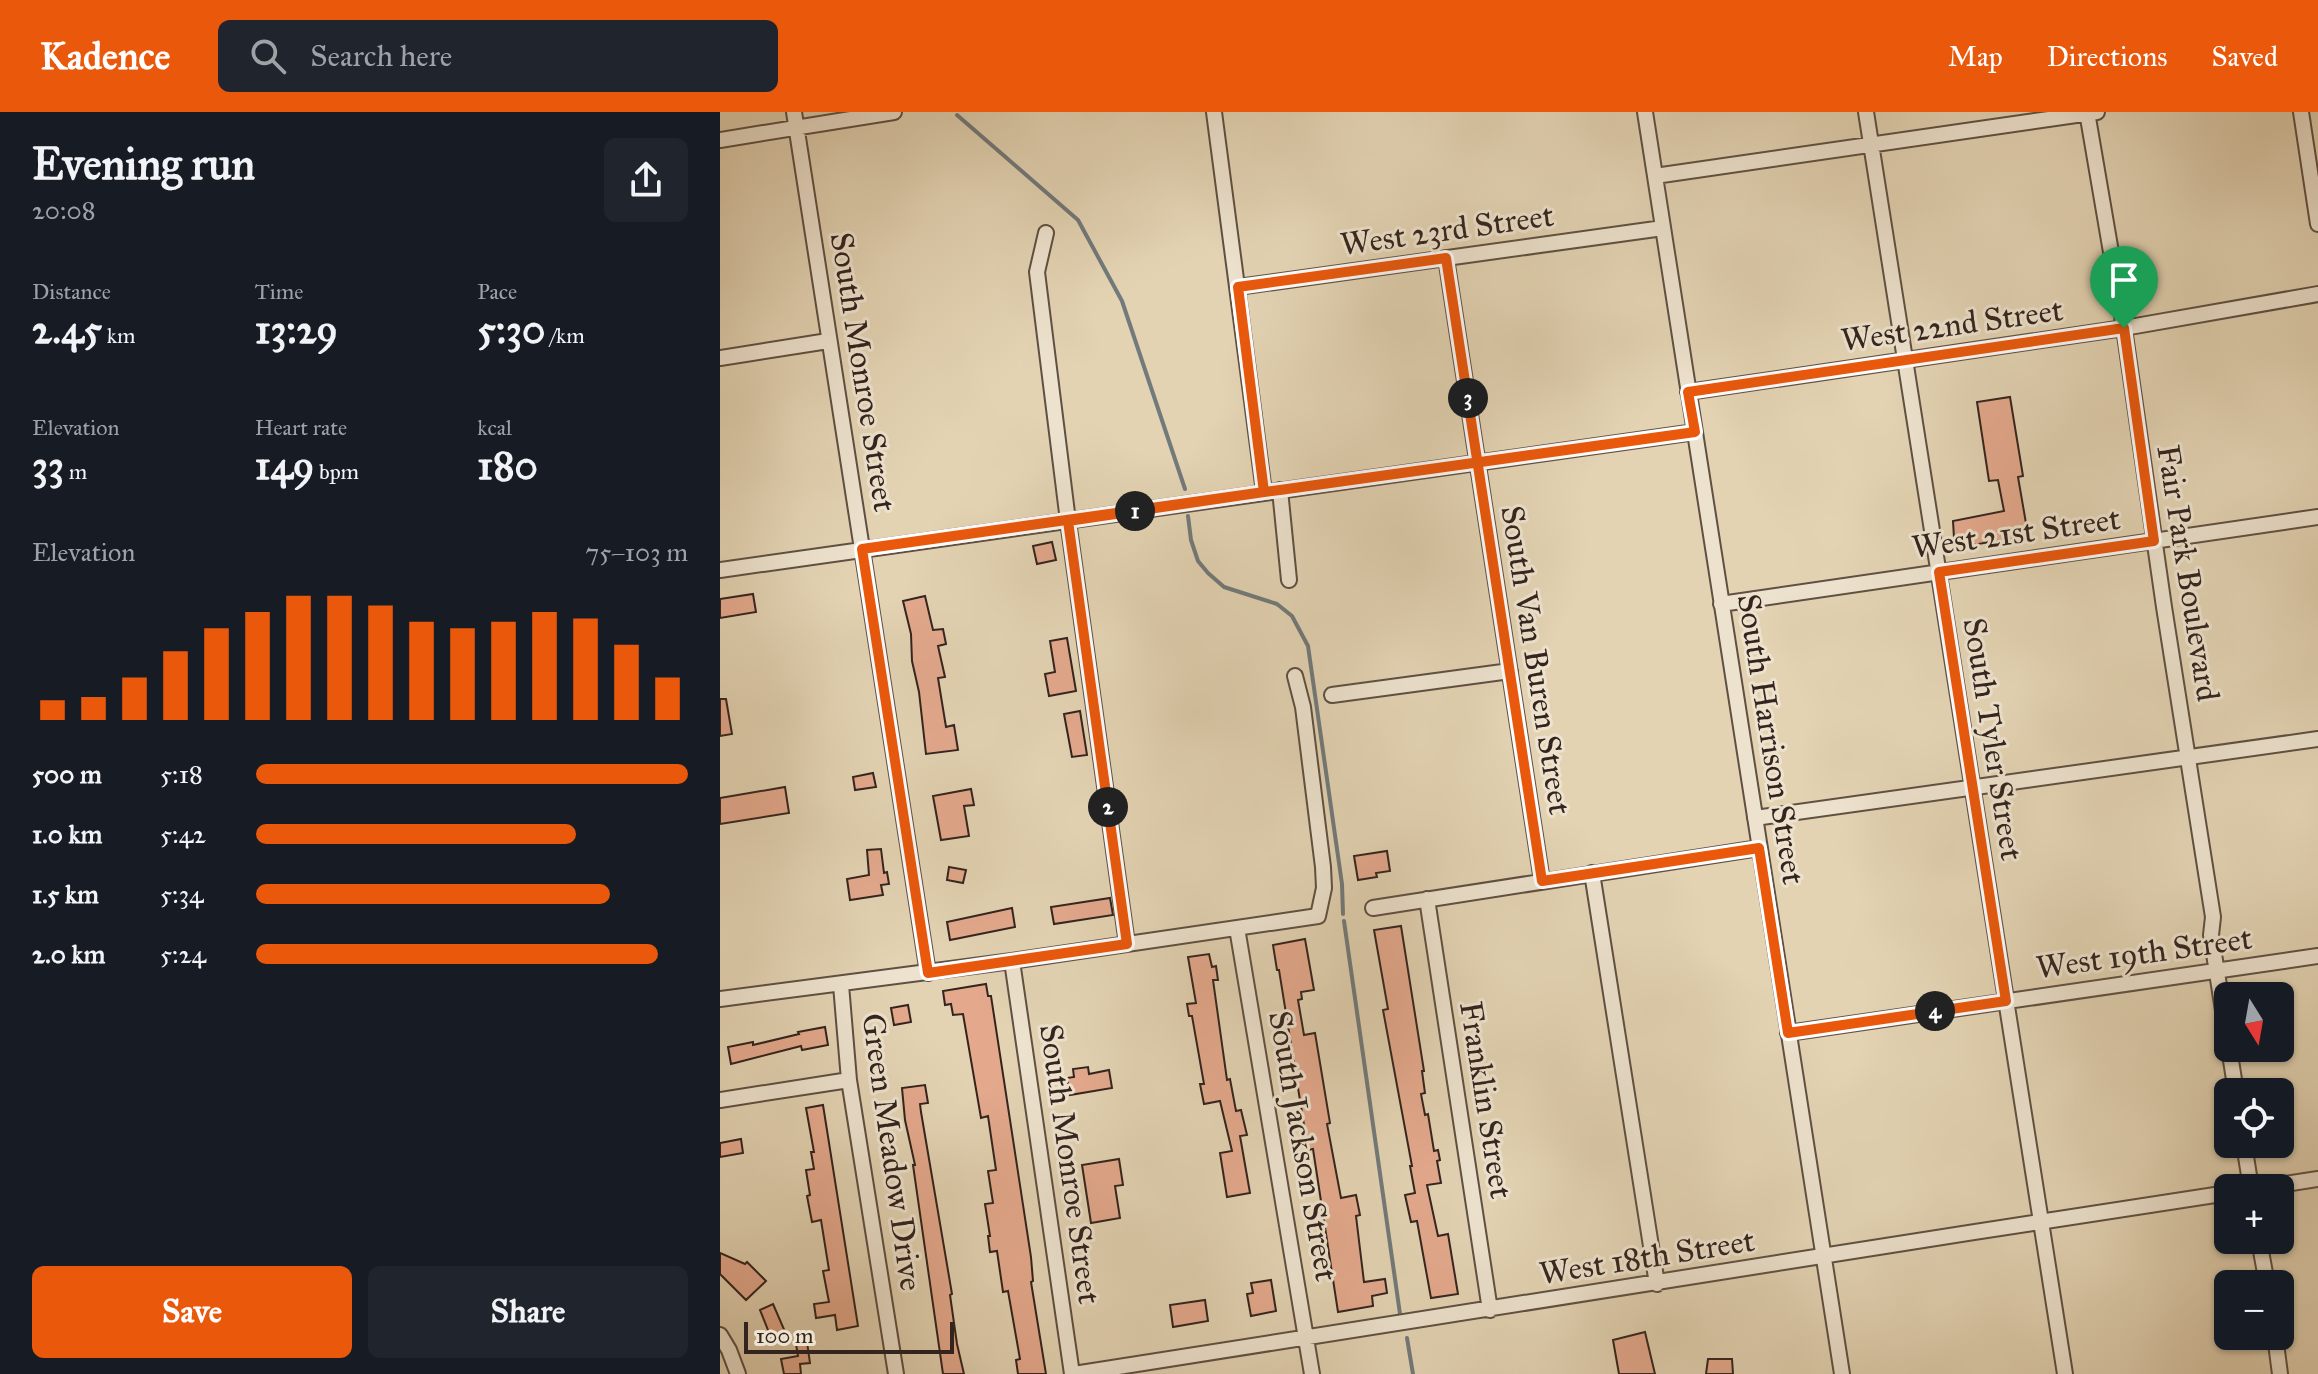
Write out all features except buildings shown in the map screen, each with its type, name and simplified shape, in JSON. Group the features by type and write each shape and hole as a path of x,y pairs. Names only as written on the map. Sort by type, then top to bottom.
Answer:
{"street":[{"path":"720,140 795,120 894,112"},
{"path":"1214,112 1264,492"},
{"name":"South Harrison Street","path":"1645,112 1842,1374"},
{"name":"South Tyler Street","path":"1866,112 2065,1374"},
{"path":"1655,176 2090,112"},
{"name":"Fair Park Boulevard","path":"2090,112 2213,917 2211,935 2219,982"},
{"path":"2301,112 2318,224"},
{"name":"South Monroe Street","path":"795,120 928,973"},
{"name":"West 23rd Street","path":"1238,287 1663,228"},
{"path":"1046,233 1037,272 1127,944"},
{"name":"South Van Buren Street","path":"1446,258 1542,881"},
{"name":"West 22nd Street","path":"1688,392 2124,328 2318,294"},
{"path":"720,358 828,341"},
{"path":"720,570 1695,432"},
{"path":"1280,490 1289,580"},
{"name":"West 21st Street","path":"1721,604 2318,517"},
{"path":"1332,695 1510,671"},
{"path":"720,999 928,973 1318,916 1324,888 1323,867 1303,707 1295,676"},
{"path":"1755,818 2318,739"},
{"path":"1373,908 1759,848"},
{"path":"1592,873 1657,1284"},
{"name":"Franklin Street","path":"1427,899 1490,1310"},
{"name":"South Jackson Street","path":"1237,928 1312,1374"},
{"name":"West 19th Street","path":"1788,1033 2318,956"},
{"name":"South Monroe Street","path":"1012,961 1073,1374"},
{"name":"Green Meadow Drive","path":"841,985 849,1080 865,1164 896,1374"},
{"path":"720,1100 849,1080"},
{"path":"2294,1183 2318,1179"},
{"name":"West 18th Street","path":"1073,1374 2214,1195"},
{"path":"720,1335 738,1374"},
{"path":"2277,1350 2280,1374"}],"waterway":[{"path":"957,115 1078,220 1122,301 1185,489"},
{"path":"1188,516 1198,561 1208,573 1224,587 1277,604 1292,616 1308,646 1342,884 1343,914"},
{"path":"1344,921 1400,1314"},
{"path":"1407,1338 1413,1374"}],"route":[{"path":"2124,328 1688,392 1695,432 1478,463 1264,492 1166,506 1068,521 862,549 928,973 1127,944 1068,521 1264,492 1238,287 1446,258 1478,463 1542,881 1759,848 1788,1033 2006,1001 1939,572 2154,541 2124,328"}]}
